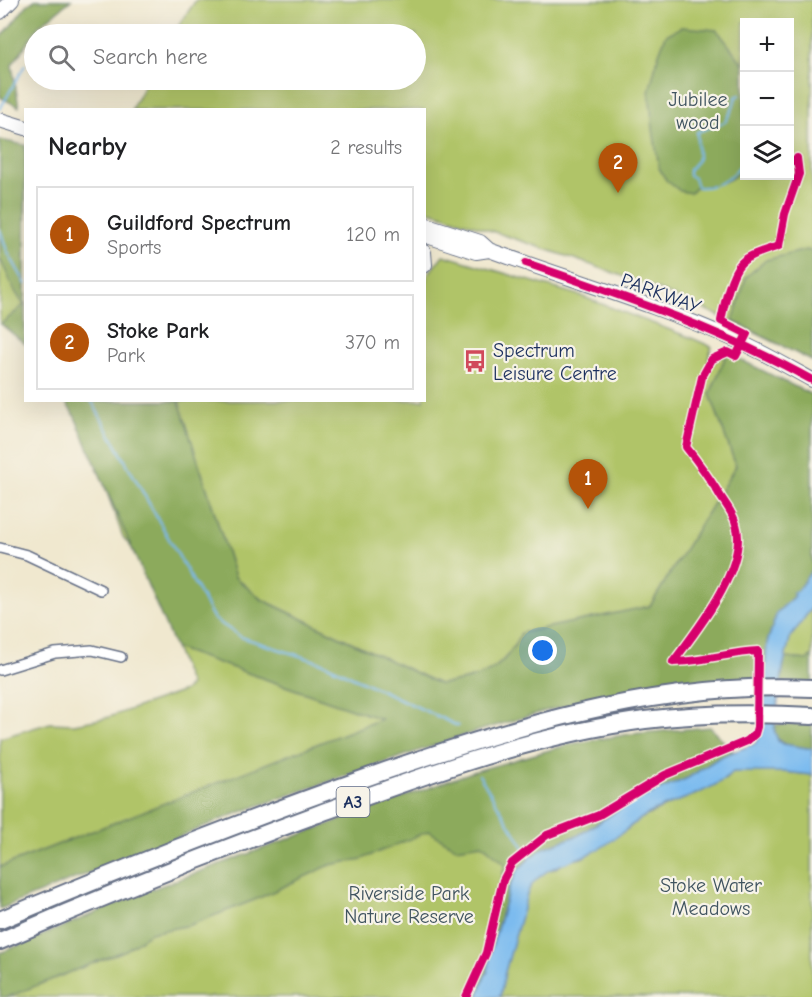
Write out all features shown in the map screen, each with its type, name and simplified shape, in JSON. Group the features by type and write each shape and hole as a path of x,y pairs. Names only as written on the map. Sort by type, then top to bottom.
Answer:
{"highway":[{"name":"A3","path":"0,920 193,841 453,747 586,710 670,696 722,688 805,691"},
{"name":"A3","path":"0,941 235,845 392,787 511,749 603,727 671,717 720,714 805,716"}],"main road":[{"path":"0,12 12,0"},
{"path":"0,125 24,129"},
{"name":"PARKWAY","path":"426,225 480,242 489,250 637,301 711,330 748,346 812,380"},
{"name":"PARKWAY","path":"426,236 476,252 489,250"}],"street":[{"path":"0,548 27,555 101,590"},
{"path":"0,670 55,653 92,650 121,657"}],"green space":[{"path":"35,0 71,0 41,24 24,24 24,48 12,65 19,107 0,97 0,39 27,5"},
{"path":"196,0 812,0 812,361 714,313 654,288 546,249 426,210 426,108 132,108 142,90 426,90 426,24 180,24"},
{"name":"Jubilee wood","path":"681,27 717,30 740,60 740,172 716,185 695,188 691,193 680,191 666,180 659,168 649,92 666,35"},
{"path":"0,140 24,145 24,305 14,290 0,258"},
{"path":"0,141 24,146 24,311 0,324"},
{"path":"806,250 812,251 812,361 733,321 746,277 766,260"},
{"path":"443,255 578,295 694,339 712,347 708,359 715,361 727,353 710,394 736,466 665,582 697,556 785,383 812,395 812,570 758,674 484,713 130,546 123,537 74,402 426,402 426,280","holes":["201,470 235,577 261,599 410,670 263,602 220,566","608,616 483,704 440,684 478,676 498,665 514,646 521,633"]},
{"path":"24,305 24,343 1,324"},
{"path":"727,353 812,395 812,570 793,597 777,613 767,643 765,681 693,684 616,695 549,710 468,734 243,811 0,909 0,867 381,719 175,648 75,417 66,402 179,402 235,577 261,599 439,684 467,680 489,672 506,657 521,633 650,606 736,466 710,394"},
{"path":"812,607 812,656 808,660 785,658 790,638"},
{"path":"175,648 382,719 0,867 0,738 50,723 74,724 106,718 184,691 190,685"},
{"path":"812,656 812,683 781,682 785,658 808,660"},
{"path":"775,725 812,725 812,749 792,746 777,738"},
{"path":"710,727 733,751 688,778 631,802 579,835 544,848 533,856 530,855 515,874 509,888 490,954 488,972 478,997 473,997 479,982 505,864 482,844 456,848 429,831 362,859 330,865 257,899 190,925 150,933 126,950 8,997 0,997 0,953 152,889 472,772 571,744 630,734"},
{"name":"Riverside Park Nature Reserve","path":"733,772 812,775 812,997 500,997 528,891 533,882 546,871 567,861 582,858 628,829 638,820 699,793 726,779"},
{"name":"Riverside Park Nature Reserve","path":"476,782 541,850 478,997 0,997"}],"water":[{"path":"812,570 812,607 790,638 783,667 774,730 778,741 783,744 812,749 812,775 785,772 733,772 715,785 650,813 597,850 541,875 528,891 500,997 478,997 488,972 490,954 509,888 517,871 529,859 527,853 533,856 544,848 579,835 631,802 688,778 720,757 755,744 761,733 763,721 767,643 777,613 793,597 792,593 797,591"}],"waterway":[{"path":"0,109 24,67"},
{"path":"740,95 736,97 725,122 697,132 698,160 689,170 689,175 694,178 697,187 712,186 725,180 740,164"},
{"path":"0,229 7,251 24,281"},
{"path":"92,402 214,619 241,637 325,664 458,726"},
{"path":"479,775 528,854"}],"cycle path":[{"path":"673,662 718,597 735,559 738,541 736,524 731,512 686,447 702,377 712,359 728,352 736,356 747,334 721,321 726,299 731,282 741,263 754,255 779,246 785,214 799,174 797,158 794,160"},
{"path":"526,263 707,330 812,380"},
{"path":"466,997 486,953 503,880 512,863 547,835 599,815 665,775 747,741 755,734 758,651 673,662"}],"place":[{"name":"Stoke Park","path":"618,193"},
{"name":"Spectrum Leisure Centre","path":"475,361"},
{"name":"Guildford Spectrum","path":"588,509"}],"park label":[{"name":"Stoke Water Meadows","path":"711,896"}]}
